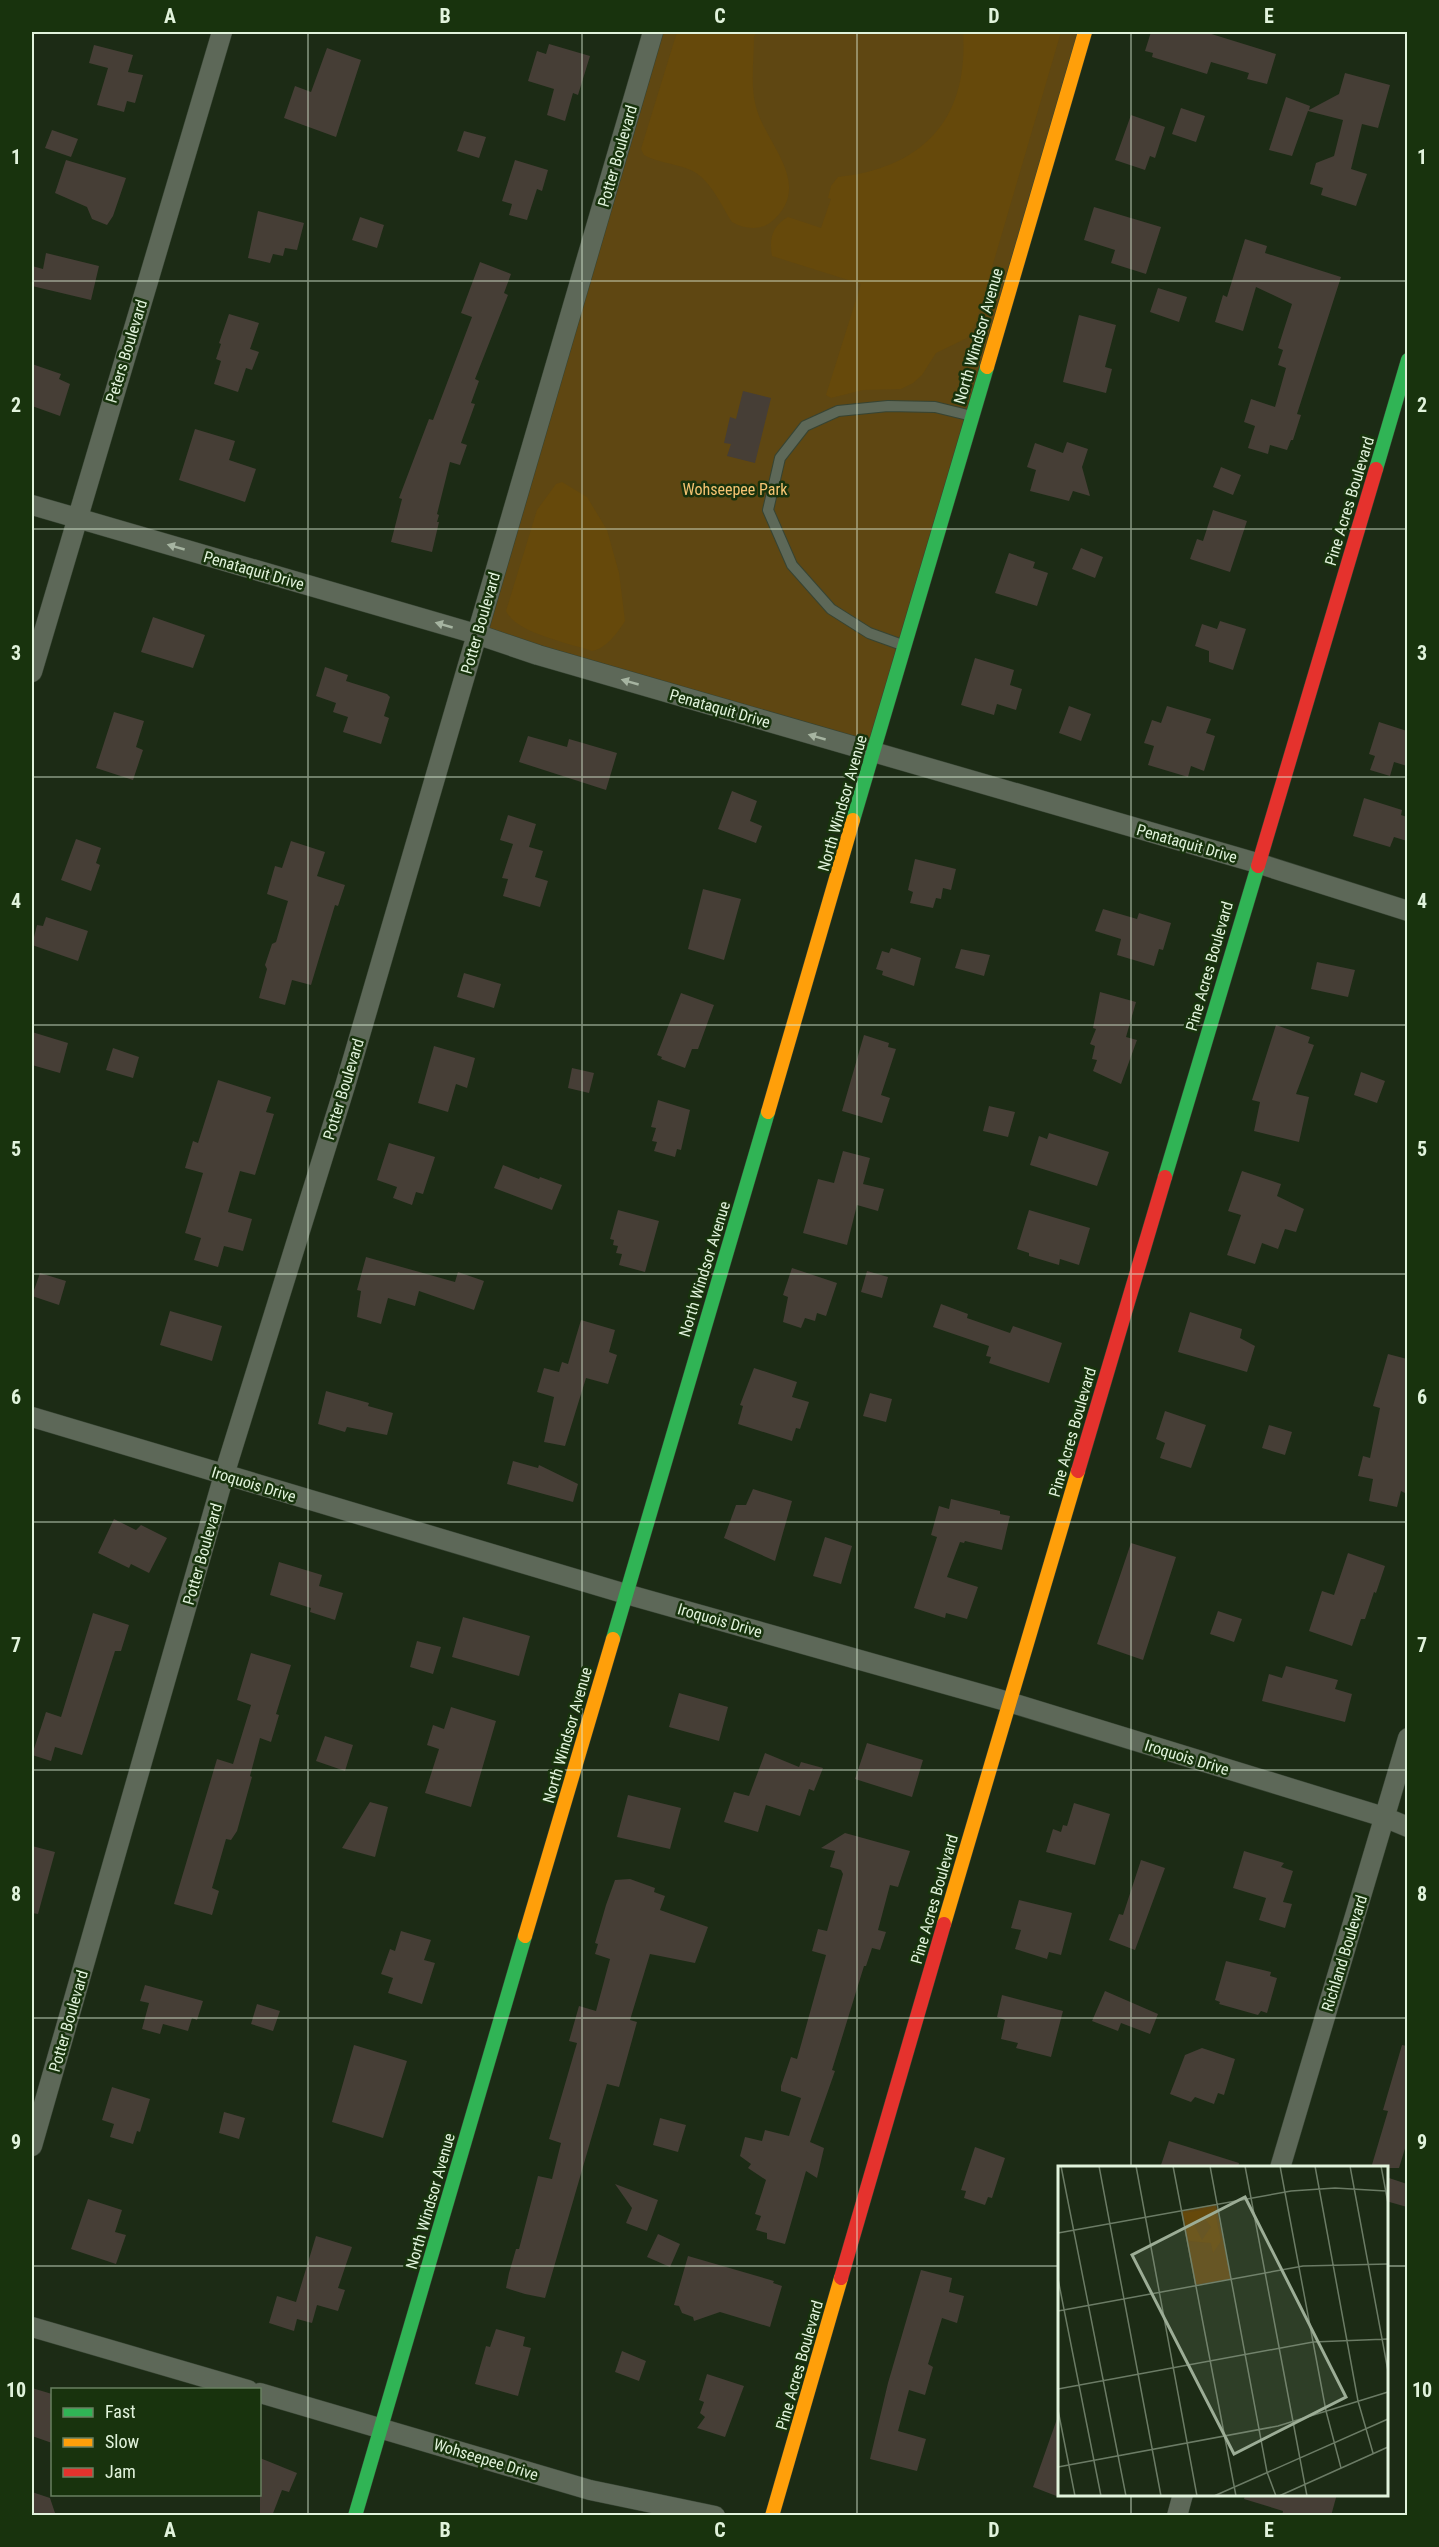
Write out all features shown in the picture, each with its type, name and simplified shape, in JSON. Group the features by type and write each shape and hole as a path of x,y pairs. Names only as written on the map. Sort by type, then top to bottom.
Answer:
{"street":[{"name":"Peters Boulevard","path":"32,672 75,518 222,32"},
{"name":"Potter Boulevard","path":"32,2146 225,1475 345,1086 653,32"},
{"name":"North Windsor Avenue","path":"355,2516 1085,32"},
{"name":"Pine Acres Boulevard","path":"772,2516 1009,1702 1407,360"},
{"name":"Penataquit Drive","path":"32,505 874,753 1257,862 1407,911"},
{"name":"Iroquois Drive","path":"32,1417 626,1594 1009,1702 1384,1817 1407,1827"},
{"name":"Richland Boulevard","path":"1281,2166 1407,1738"},
{"path":"32,2327 241,2388"},
{"name":"Wohseepee Drive","path":"261,2393 590,2490 715,2516"},
{"path":"1177,2516 1182,2496"}],"lane":[{"path":"905,646 869,633 831,609 792,565 768,510 780,458 806,426 838,411 888,406 935,407 972,416"}],"green space":[{"name":"Wohseepee Park","path":"653,32 1086,32 874,753 476,634"}],"shaded area":[{"path":"677,32 757,32 754,37 754,99 761,121 784,165 789,194 783,208 767,225 752,228 732,222 714,192 702,178 688,169 650,158 644,155 641,149"},
{"path":"963,32 1061,32 976,322 967,338 936,353 922,375 913,383 901,389 863,390 831,398 826,395 861,284 772,256 773,234 778,224 788,217 821,228 831,199 828,198 831,186 838,177 868,172 894,163 916,150 935,134 948,114 958,90 963,63"},
{"path":"562,482 587,497 607,530 619,573 625,621 607,644 592,651 532,631 512,619 506,611 537,510 556,484"}],"building":[{"path":"1151,32 1205,32 1276,54 1267,84 1247,79 1249,73 1211,62 1207,74 1152,57 1153,53 1145,51"},
{"path":"549,44 590,56 578,95 573,93 565,121 547,115 554,89 528,81 537,51 546,54"},
{"path":"94,45 133,55 128,72 143,75 135,103 127,101 124,112 97,105 108,68 89,63"},
{"path":"327,48 361,60 336,137 284,118 295,86 311,92"},
{"path":"1345,73 1390,85 1378,128 1362,124 1351,169 1367,174 1356,206 1321,195 1323,188 1310,184 1316,163 1334,156 1343,120 1308,111 1292,156 1269,150 1286,97 1310,106 1309,110 1339,94"},
{"path":"1181,108 1205,116 1196,142 1172,134"},
{"path":"1131,115 1165,127 1155,158 1150,156 1145,170 1115,160"},
{"path":"52,130 78,139 71,157 45,148"},
{"path":"464,131 486,137 479,158 457,151"},
{"path":"66,160 126,178 113,216 107,225 92,219 87,207 55,193"},
{"path":"515,160 548,170 542,191 537,189 527,220 509,215 512,204 502,201"},
{"path":"1094,207 1161,227 1146,274 1111,263 1115,250 1084,240"},
{"path":"258,211 304,223 297,250 285,248 283,256 273,254 270,263 248,258"},
{"path":"360,217 384,225 377,248 352,240"},
{"path":"1245,239 1267,246 1265,253 1341,277 1297,414 1301,415 1293,440 1287,450 1270,445 1268,454 1248,448 1255,426 1244,422 1251,399 1275,407 1286,368 1278,365 1283,350 1278,348 1292,304 1256,287 1243,331 1215,322 1223,295 1227,297"},
{"path":"46,253 99,266 91,300 32,286 32,266 43,269"},
{"path":"480,262 511,274 504,293 508,295 475,379 479,381 471,403 475,404 461,443 467,445 460,465 450,462 437,514 439,515 437,522 439,522 432,552 391,542 402,499 399,498 429,419 433,420 472,317 461,313"},
{"path":"1158,288 1187,297 1179,322 1150,312"},
{"path":"229,314 259,323 250,349 259,352 252,370 246,368 238,392 214,384 221,361 216,359 221,344 219,343"},
{"path":"1079,315 1116,325 1105,367 1112,369 1106,393 1063,382"},
{"path":"32,364 61,374 59,379 70,384 60,416 32,406"},
{"path":"743,391 771,398 755,463 727,456 731,444 724,443 730,417 736,419"},
{"path":"195,429 235,441 229,460 256,469 245,502 179,480"},
{"path":"1067,442 1088,449 1082,467 1090,496 1073,491 1069,501 1030,491 1036,470 1027,467 1035,443 1063,453"},
{"path":"1221,467 1241,475 1233,495 1213,487"},
{"path":"1213,510 1247,521 1230,572 1190,559 1197,539 1203,541"},
{"path":"1081,548 1103,557 1095,578 1072,569"},
{"path":"1009,553 1035,562 1033,568 1048,573 1037,606 995,593"},
{"path":"153,617 205,635 193,668 141,652"},
{"path":"1220,621 1246,629 1233,670 1209,662 1209,651 1195,646 1202,624 1217,629"},
{"path":"975,658 1014,670 1010,685 1022,689 1016,710 997,704 994,715 961,705"},
{"path":"325,667 348,675 346,681 390,697 384,716 389,718 381,744 343,732 348,717 333,712 336,703 316,696"},
{"path":"1069,706 1091,714 1081,741 1059,733"},
{"path":"1167,706 1211,719 1206,733 1215,736 1204,771 1191,766 1188,777 1148,765 1154,746 1144,743 1152,720 1161,723"},
{"path":"114,712 144,721 136,747 143,750 133,780 96,768"},
{"path":"1379,722 1407,731 1407,766 1394,762 1390,776 1370,770 1375,756 1369,754"},
{"path":"528,736 567,747 569,739 617,753 606,790 519,762"},
{"path":"732,791 757,801 750,821 762,826 756,843 718,829"},
{"path":"1364,798 1402,810 1401,815 1407,817 1407,841 1394,837 1390,847 1353,836"},
{"path":"508,815 536,824 529,847 543,851 535,877 548,881 540,907 503,896 508,879 502,878 513,844 500,840"},
{"path":"76,839 101,848 96,863 100,865 91,891 61,880"},
{"path":"291,841 325,852 317,876 345,885 338,906 335,905 311,985 292,980 285,1005 259,998 267,969 265,965 272,944 276,942 288,901 267,894 275,866 282,868"},
{"path":"915,859 956,869 951,890 943,888 941,899 936,898 933,908 910,903 913,892 908,890"},
{"path":"703,889 741,899 724,960 688,949"},
{"path":"1103,909 1137,919 1139,913 1171,923 1163,950 1159,949 1154,966 1117,955 1121,939 1095,931"},
{"path":"46,917 88,931 78,961 32,945 37,925 43,926"},
{"path":"891,948 921,958 914,986 882,975 883,971 876,969 882,951 889,953"},
{"path":"961,949 990,955 984,976 955,968"},
{"path":"1317,962 1355,970 1348,997 1311,989"},
{"path":"464,973 501,984 494,1008 457,997"},
{"path":"1100,992 1136,1002 1126,1037 1137,1040 1121,1084 1093,1071 1097,1060 1092,1059 1095,1046 1090,1044 1096,1029 1093,1028"},
{"path":"681,993 714,1005 698,1049 692,1049 685,1068 661,1059 662,1057 657,1055"},
{"path":"1276,1025 1310,1037 1308,1043 1314,1045 1296,1094 1309,1097 1299,1142 1254,1131 1260,1102 1252,1100"},
{"path":"32,1032 68,1043 60,1073 32,1065"},
{"path":"864,1035 889,1043 888,1047 896,1049 881,1095 890,1098 882,1123 842,1111"},
{"path":"434,1046 475,1058 467,1088 456,1084 448,1112 418,1103"},
{"path":"113,1048 139,1057 133,1078 106,1070"},
{"path":"572,1068 594,1073 589,1093 568,1088"},
{"path":"1361,1072 1385,1081 1377,1103 1354,1095"},
{"path":"218,1080 271,1097 266,1112 274,1114 255,1175 240,1171 228,1212 252,1219 243,1251 224,1246 218,1267 194,1260 201,1238 185,1233 203,1173 185,1168 193,1141 198,1143"},
{"path":"658,1100 690,1110 681,1150 677,1149 675,1157 654,1151 657,1142 652,1141 656,1128 651,1127"},
{"path":"989,1106 1015,1112 1008,1137 983,1131"},
{"path":"1049,1133 1109,1152 1097,1186 1030,1165 1039,1136 1047,1139"},
{"path":"389,1143 435,1157 423,1194 416,1192 412,1205 393,1198 397,1187 377,1180"},
{"path":"843,1151 870,1158 863,1184 884,1189 878,1211 857,1205 847,1245 803,1233 818,1179 834,1183"},
{"path":"503,1165 562,1185 552,1210 494,1188"},
{"path":"1242,1171 1281,1184 1277,1196 1304,1209 1296,1232 1285,1229 1278,1249 1262,1243 1255,1264 1227,1255 1241,1215 1228,1211"},
{"path":"618,1210 659,1221 645,1272 619,1265 622,1254 616,1253 618,1246 613,1245 614,1240 610,1239"},
{"path":"1029,1210 1090,1228 1079,1265 1060,1259 1059,1265 1029,1256 1029,1253 1017,1249"},
{"path":"366,1257 455,1282 458,1272 484,1281 474,1310 419,1291 415,1306 388,1298 381,1324 357,1317 361,1291 357,1290"},
{"path":"792,1268 837,1283 826,1316 817,1313 815,1321 805,1318 801,1328 783,1322 788,1297 783,1295"},
{"path":"867,1271 888,1277 882,1298 861,1292"},
{"path":"40,1273 66,1281 59,1305 32,1296"},
{"path":"941,1304 968,1314 967,1318 1010,1333 1013,1326 1062,1343 1049,1383 989,1363 991,1357 986,1356 989,1346 933,1327"},
{"path":"170,1311 222,1326 212,1361 160,1345"},
{"path":"1190,1312 1242,1329 1240,1338 1255,1346 1247,1372 1178,1352"},
{"path":"581,1320 615,1330 609,1352 617,1355 608,1384 586,1378 565,1446 544,1442 554,1397 537,1392 544,1368 559,1372 562,1362 568,1364"},
{"path":"1388,1354 1407,1359 1407,1494 1401,1491 1397,1507 1369,1501 1373,1479 1358,1476 1363,1456 1370,1458 1380,1408 1373,1406"},
{"path":"754,1368 797,1382 792,1397 809,1402 800,1429 796,1428 792,1441 738,1424 743,1406 740,1405"},
{"path":"326,1391 369,1403 368,1406 393,1413 387,1435 347,1427 345,1432 318,1424"},
{"path":"870,1393 892,1399 886,1422 863,1416"},
{"path":"1165,1411 1206,1425 1191,1468 1160,1458 1165,1443 1156,1439"},
{"path":"1269,1425 1292,1432 1285,1455 1262,1448"},
{"path":"513,1461 538,1468 539,1465 578,1484 573,1502 507,1484"},
{"path":"753,1489 792,1501 775,1561 724,1538 736,1505 746,1505"},
{"path":"951,1499 1000,1511 1000,1514 1010,1516 1002,1550 965,1541 960,1542 947,1577 978,1587 967,1619 946,1613 945,1618 914,1608 937,1537 931,1535 939,1506 949,1509"},
{"path":"114,1519 136,1530 141,1525 167,1538 149,1573 131,1564 129,1568 98,1553"},
{"path":"825,1537 852,1546 841,1584 813,1576"},
{"path":"1131,1543 1176,1557 1143,1660 1097,1644"},
{"path":"1348,1553 1385,1566 1365,1619 1361,1619 1352,1646 1309,1631 1322,1591 1334,1595"},
{"path":"279,1562 322,1575 319,1586 343,1593 335,1620 310,1612 311,1608 270,1595"},
{"path":"1218,1611 1242,1619 1234,1642 1210,1634"},
{"path":"93,1613 129,1625 121,1651 115,1651 82,1755 55,1747 51,1761 32,1755 46,1712 61,1717"},
{"path":"463,1617 530,1636 519,1676 452,1657"},
{"path":"417,1641 441,1647 433,1674 410,1667"},
{"path":"251,1653 291,1665 276,1714 279,1715 271,1742 260,1738 237,1831 231,1840 226,1839 212,1888 219,1891 212,1915 174,1904 217,1759 233,1764 251,1705 237,1700"},
{"path":"1286,1666 1338,1680 1335,1689 1352,1694 1345,1722 1262,1701 1269,1674 1282,1678"},
{"path":"679,1693 728,1707 719,1741 669,1727"},
{"path":"451,1707 496,1721 471,1807 425,1793 439,1749 427,1745 433,1725 444,1729"},
{"path":"325,1736 353,1745 345,1771 316,1761"},
{"path":"867,1743 923,1760 912,1797 855,1779"},
{"path":"765,1753 799,1767 801,1762 823,1768 814,1791 809,1789 800,1816 766,1805 758,1832 724,1822 734,1792 749,1796"},
{"path":"628,1795 681,1808 670,1849 617,1837"},
{"path":"370,1802 388,1807 375,1857 342,1848"},
{"path":"1074,1803 1110,1814 1095,1865 1046,1852 1053,1829 1061,1832 1063,1825 1067,1826"},
{"path":"845,1833 910,1851 898,1887 890,1885 878,1930 886,1932 880,1950 872,1948 866,1966 864,1966 832,2070 835,2071 810,2142 824,2148 817,2178 806,2171 785,2244 767,2239 767,2233 756,2230 761,2216 755,2214 766,2180 748,2168 751,2164 740,2156 745,2137 762,2141 765,2130 789,2136 801,2098 781,2091 781,2086 791,2057 797,2059 826,1955 812,1951 818,1929 827,1931 843,1874 841,1870 830,1867 835,1851 821,1848"},
{"path":"32,1846 55,1852 38,1914 32,1913"},
{"path":"1244,1851 1284,1863 1281,1867 1293,1871 1283,1902 1292,1904 1285,1928 1259,1920 1266,1898 1233,1888"},
{"path":"1141,1860 1165,1868 1135,1950 1109,1940 1119,1914 1123,1915"},
{"path":"630,1879 655,1888 654,1892 665,1896 660,1910 708,1927 695,1963 650,1954 630,2020 637,2022 619,2087 607,2084 545,2298 525,2294 506,2288 509,2273 516,2249 519,2249 538,2176 552,2179 561,2143 549,2139 577,2043 569,2041 579,2006 596,2011 610,1959 595,1954 598,1944 595,1943 606,1905 615,1880"},
{"path":"1019,1900 1072,1913 1061,1955 1049,1952 1047,1959 1015,1949 1021,1930 1011,1928"},
{"path":"401,1931 431,1940 424,1960 435,1963 422,2004 388,1993 393,1978 381,1974 390,1949 395,1951"},
{"path":"1226,1961 1271,1972 1270,1976 1277,1978 1267,2013 1261,2011 1258,2015 1219,2004 1220,2002 1215,2000"},
{"path":"145,1985 203,2001 197,2020 192,2018 188,2031 163,2024 160,2034 142,2029 149,2003 140,2001"},
{"path":"1105,1991 1158,2014 1150,2034 1121,2023 1118,2031 1092,2021"},
{"path":"1002,1995 1063,2011 1051,2057 1016,2048 1018,2043 1001,2039 1005,2020 997,2017"},
{"path":"257,2004 280,2011 273,2031 251,2024"},
{"path":"354,2045 407,2061 383,2138 332,2122"},
{"path":"1402,2045 1407,2046 1407,2142 1399,2168 1372,2166 1388,2111 1383,2110"},
{"path":"1202,2048 1235,2059 1224,2095 1218,2093 1214,2104 1195,2097 1191,2102 1170,2094 1185,2055"},
{"path":"112,2087 150,2099 140,2132 137,2131 133,2144 110,2137 114,2124 102,2120"},
{"path":"224,2112 245,2118 239,2139 219,2133"},
{"path":"660,2118 686,2125 678,2152 653,2145"},
{"path":"1169,2141 1239,2163 1238,2166 1161,2166"},
{"path":"975,2147 1005,2158 992,2198 988,2197 985,2205 964,2198 966,2191 961,2190"},
{"path":"1388,2178 1407,2184 1407,2207 1388,2202"},
{"path":"615,2184 658,2200 647,2231 626,2223 632,2208"},
{"path":"88,2199 122,2210 115,2232 126,2235 116,2264 71,2249"},
{"path":"658,2234 680,2244 670,2267 647,2257"},
{"path":"316,2236 352,2247 338,2288 345,2290 338,2311 317,2305 312,2323 297,2319 294,2331 269,2323 277,2296 296,2302"},
{"path":"688,2256 774,2281 773,2283 782,2286 770,2327 720,2312 694,2321 693,2317 682,2313 679,2306 674,2305"},
{"path":"921,2270 952,2278 949,2292 964,2296 957,2323 942,2318 928,2364 933,2367 925,2395 909,2390 898,2431 926,2439 917,2471 870,2459 888,2383"},
{"path":"496,2329 525,2337 523,2346 531,2348 518,2396 475,2384 486,2346 490,2347"},
{"path":"622,2351 646,2361 639,2381 615,2372"},
{"path":"707,2374 744,2386 725,2437 697,2428 705,2417 700,2413 704,2402 699,2400"},
{"path":"32,2388 51,2394 51,2443 32,2436"},
{"path":"1057,2419 1059,2497 1033,2487"},
{"path":"261,2458 297,2473 289,2492 282,2490 272,2516 260,2516"},
{"path":"32,2492 50,2498 56,2516 32,2516"},
{"path":"1245,2496 1336,2496 1331,2516 1282,2516 1283,2511 1244,2499"}],"traffic: fast":[{"path":"1376,469 1408,360"},
{"path":"853,820 987,367"},
{"path":"1165,1177 1258,866"},
{"path":"613,1639 768,1112"},
{"path":"355,2516 525,1936"}],"traffic: slow":[{"path":"987,367 1085,32"},
{"path":"768,1112 853,820"},
{"path":"944,1924 1078,1471"},
{"path":"525,1936 613,1639"},
{"path":"772,2516 841,2278"}],"traffic: jam":[{"path":"1258,866 1376,469"},
{"path":"1078,1471 1165,1177"},
{"path":"841,2278 944,1924"}]}
